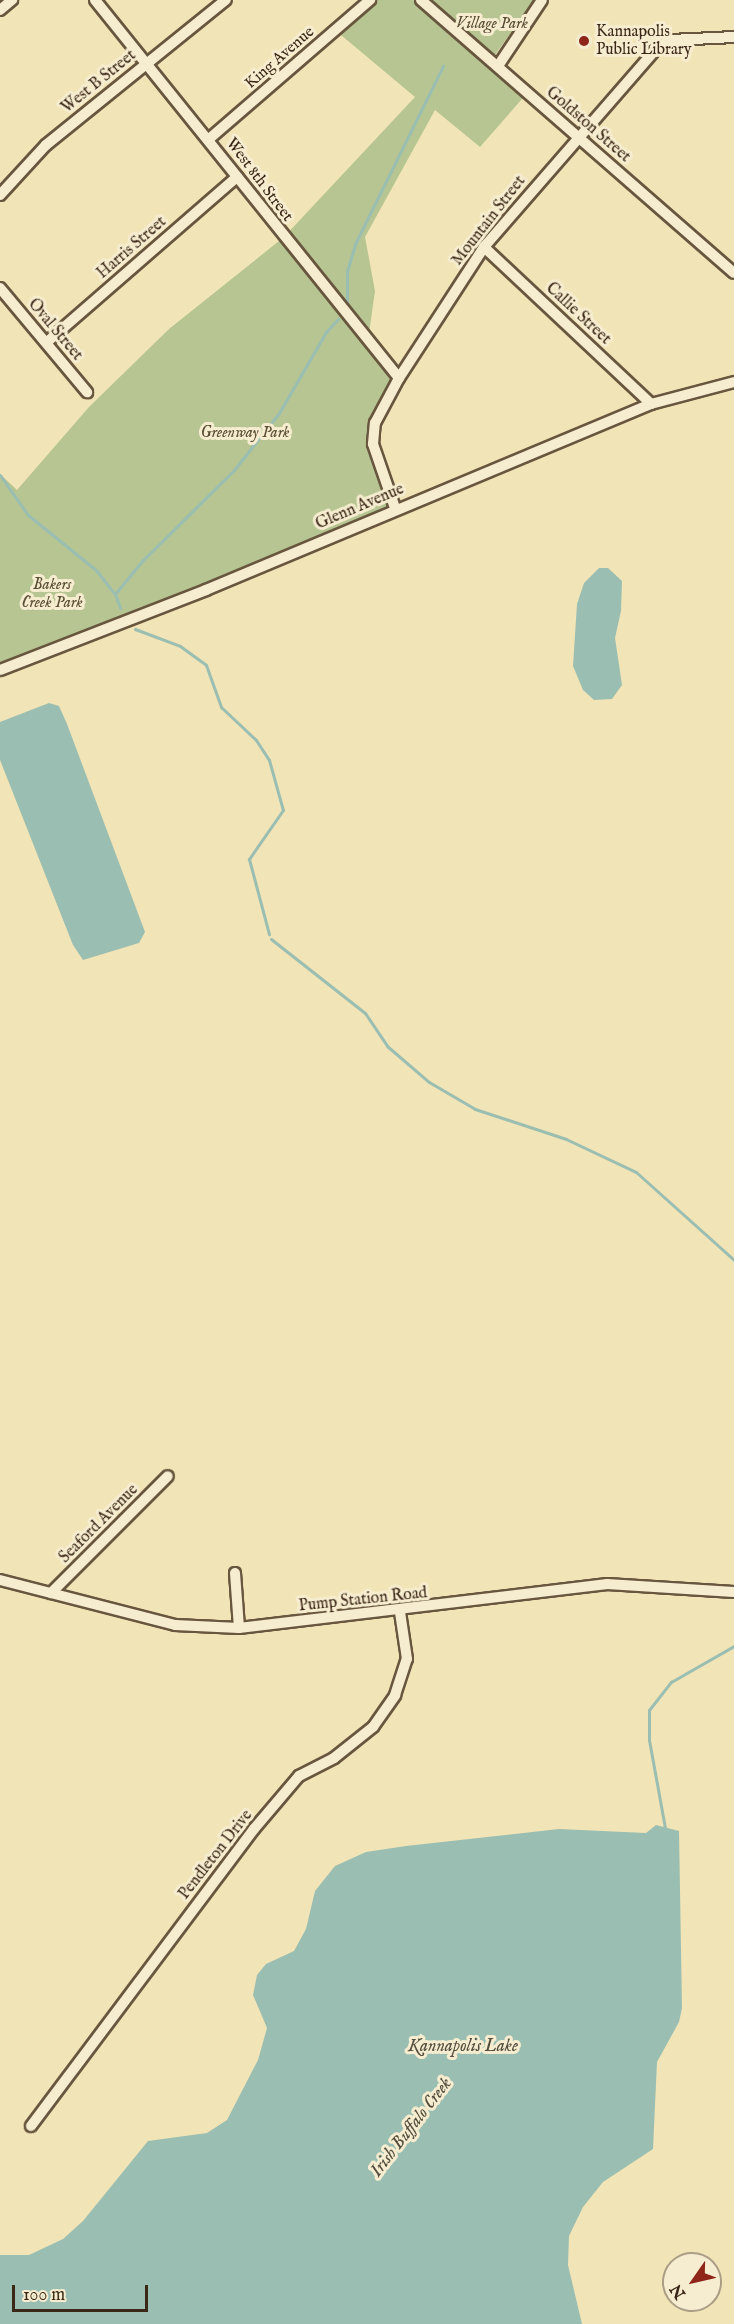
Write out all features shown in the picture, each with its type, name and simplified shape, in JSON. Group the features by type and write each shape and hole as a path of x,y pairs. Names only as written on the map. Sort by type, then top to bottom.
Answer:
{"street":[{"path":"0,10 12,0"},
{"name":"West 8th Street","path":"95,0 399,378"},
{"name":"West B Street","path":"0,195 46,145 226,0"},
{"name":"King Avenue","path":"209,139 370,0"},
{"name":"Goldston Street","path":"421,0 734,273"},
{"path":"498,66 542,0"},
{"name":"Mountain Street","path":"395,508 373,444 375,423 399,378 484,247 577,135 658,47 672,40 734,37"},
{"name":"Harris Street","path":"47,342 237,177"},
{"name":"Callie Street","path":"484,247 651,404"},
{"name":"Oval Street","path":"0,288 87,392"},
{"name":"Glenn Avenue","path":"0,670 206,590 395,508 651,404 734,382"},
{"name":"Seaford Avenue","path":"51,1593 168,1476"},
{"path":"235,1573 239,1628"},
{"name":"Pump Station Road","path":"0,1580 175,1625 239,1628 400,1612 607,1584 734,1592"},
{"name":"Pendleton Drive","path":"31,2126 220,1874 299,1776 334,1758 373,1727 395,1695 407,1659 400,1612"}],"green space":[{"name":"Greenway Park","path":"370,0 421,0 528,92 480,147 435,110 365,237 375,291 368,340 399,378 380,410 373,444 395,508 0,671 0,474 17,490 89,407 169,329 284,237 415,97 335,30"},
{"name":"Village Park","path":"430,0 534,0 495,55"}],"water":[{"path":"599,568 608,568 622,581 621,611 615,638 622,685 612,699 594,700 583,690 573,666 577,604 584,583"},
{"path":"49,703 59,706 67,724 145,932 139,943 83,960 73,945 0,760 0,722"},
{"name":"Kannapolis Lake","path":"656,1825 679,1831 682,2008 679,2022 657,2062 653,2149 603,2182 583,2207 569,2236 568,2265 582,2324 0,2324 0,2255 29,2255 63,2239 83,2221 148,2141 207,2133 227,2120 258,2060 267,2028 253,1995 257,1975 266,1964 294,1951 306,1929 315,1891 335,1866 366,1852 406,1846 559,1829 646,1833"}],"waterway":[{"path":"347,302 347,271 355,244 443,66"},
{"path":"115,594 142,561 234,470 279,413 326,332 338,319"},
{"path":"0,475 28,515 96,570 115,594 120,608"},
{"path":"135,629 180,646 206,665 221,707 256,740 269,760 283,810 249,859 269,934"},
{"path":"271,939 365,1013 387,1046 429,1082 475,1109 566,1139 636,1172 734,1260"},
{"name":"Irish Buffalo Creek","path":"665,1828 649,1740 649,1710 671,1682 734,1646"}],"place":[{"name":"Kannapolis Public Library","path":"584,41"}],"park label":[{"name":"Bakers Creek Park","path":"52,594"}]}
